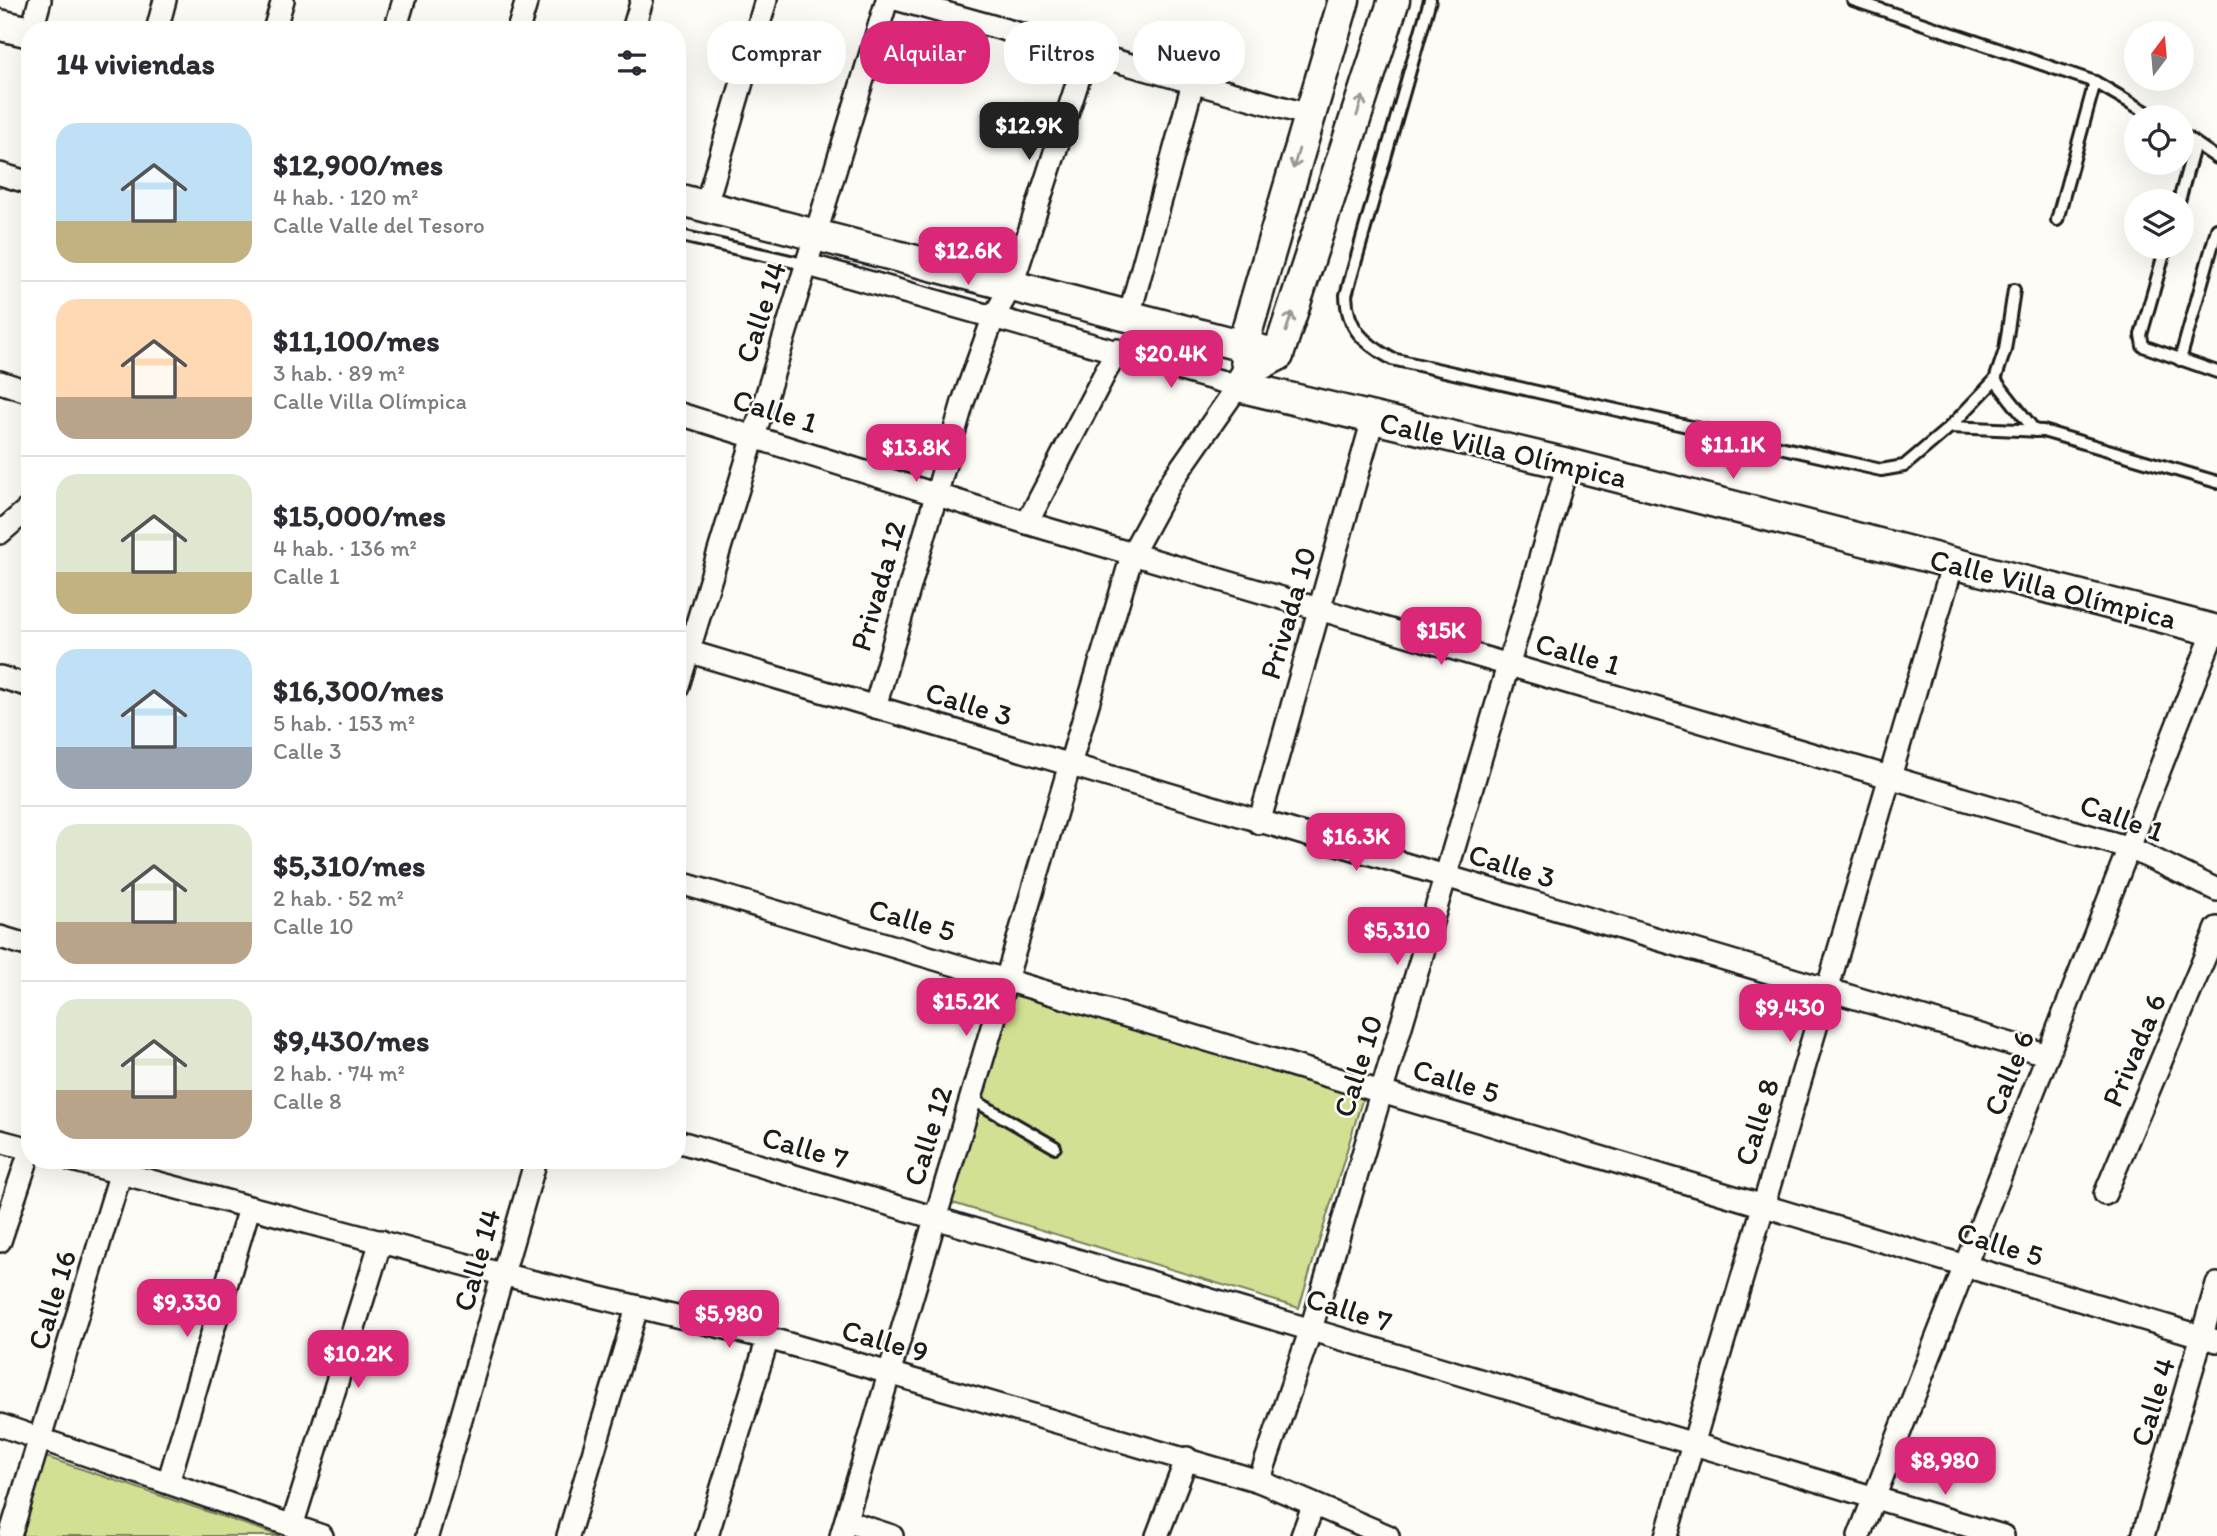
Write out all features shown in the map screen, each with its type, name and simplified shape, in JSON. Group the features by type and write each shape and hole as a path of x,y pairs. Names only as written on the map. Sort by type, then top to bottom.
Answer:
{"street":[{"path":"34,21 40,0"},
{"path":"159,21 165,0"},
{"path":"277,21 283,0"},
{"path":"398,21 404,0"},
{"path":"521,21 527,0"},
{"path":"636,21 642,0"},
{"path":"692,202 766,0"},
{"name":"Calle 14","path":"686,641 808,265 887,0"},
{"path":"898,0 1004,30"},
{"path":"808,265 1117,350 1243,368 1278,355 1392,8 1339,1 1243,368"},
{"path":"0,25 21,29"},
{"name":"Privada 12","path":"875,707 962,402 994,316 1012,285 1077,84"},
{"path":"1129,316 1193,84"},
{"path":"1197,84 1309,115"},
{"path":"0,174 21,180"},
{"name":"Calle Villa Olímpica","path":"692,202 1129,316 1243,368 1373,419 1568,464 2215,631"},
{"path":"1027,523 1117,350"},
{"name":"Calle 12","path":"843,1529 1133,552 1171,482 1243,368"},
{"path":"0,382 21,389"},
{"name":"Calle 1","path":"686,415 1027,523 1133,552 1320,610 2130,848 2217,890"},
{"name":"Privada 10","path":"1259,823 1373,419"},
{"name":"Calle 10","path":"1259,1481 1311,1329 1568,464"},
{"path":"0,533 21,515"},
{"name":"Calle 8","path":"1666,1536 1953,564"},
{"name":"Calle 6","path":"1859,1536 2215,631"},
{"name":"Calle 3","path":"686,651 2048,1055"},
{"path":"0,677 21,683"},
{"name":"Calle 5","path":"686,885 1966,1264 2210,1339"},
{"name":"Privada 6","path":"2105,1194 2217,928"},
{"path":"0,937 21,943"},
{"path":"0,1142 21,1148"},
{"name":"Calle 7","path":"686,1144 2003,1536"},
{"path":"0,1241 24,1169"},
{"name":"Calle 16","path":"10,1536 121,1169"},
{"name":"Calle 9","path":"128,1169 250,1208 505,1275 768,1338 1187,1458 1259,1481 1388,1536"},
{"name":"Calle 14","path":"427,1536 505,1275 534,1169"},
{"path":"168,1483 250,1208"},
{"path":"292,1526 381,1241"},
{"name":"Calle 4","path":"2143,1536 2210,1339 2217,1284"},
{"path":"568,1536 637,1308"},
{"path":"707,1536 768,1338"},
{"path":"0,1426 322,1536"},
{"path":"1157,1536 1187,1458"},
{"path":"1302,1536 1313,1506"},
{"path":"843,1529 892,1536"}],"lane":[{"path":"1430,0 1346,295 1346,313 1353,330 1369,346 1392,359 1881,470 1903,466 1950,427 1996,380 2006,350 2014,290"},
{"path":"1853,0 2095,82 2134,105"},
{"path":"2057,220 2095,82"},
{"path":"2182,189 2195,143 2217,158"},
{"path":"2180,360 2217,229"},
{"path":"686,237 808,265"},
{"path":"2163,259 2141,341 2146,348 2217,372"},
{"path":"1996,380 2035,431"},
{"path":"1950,427 2035,431 2077,439 2217,482"},
{"path":"970,1098 1055,1147"}],"green space":[{"path":"1010,990 1363,1097 1299,1308 946,1201"},
{"path":"43,1456 280,1536 19,1536"}]}
